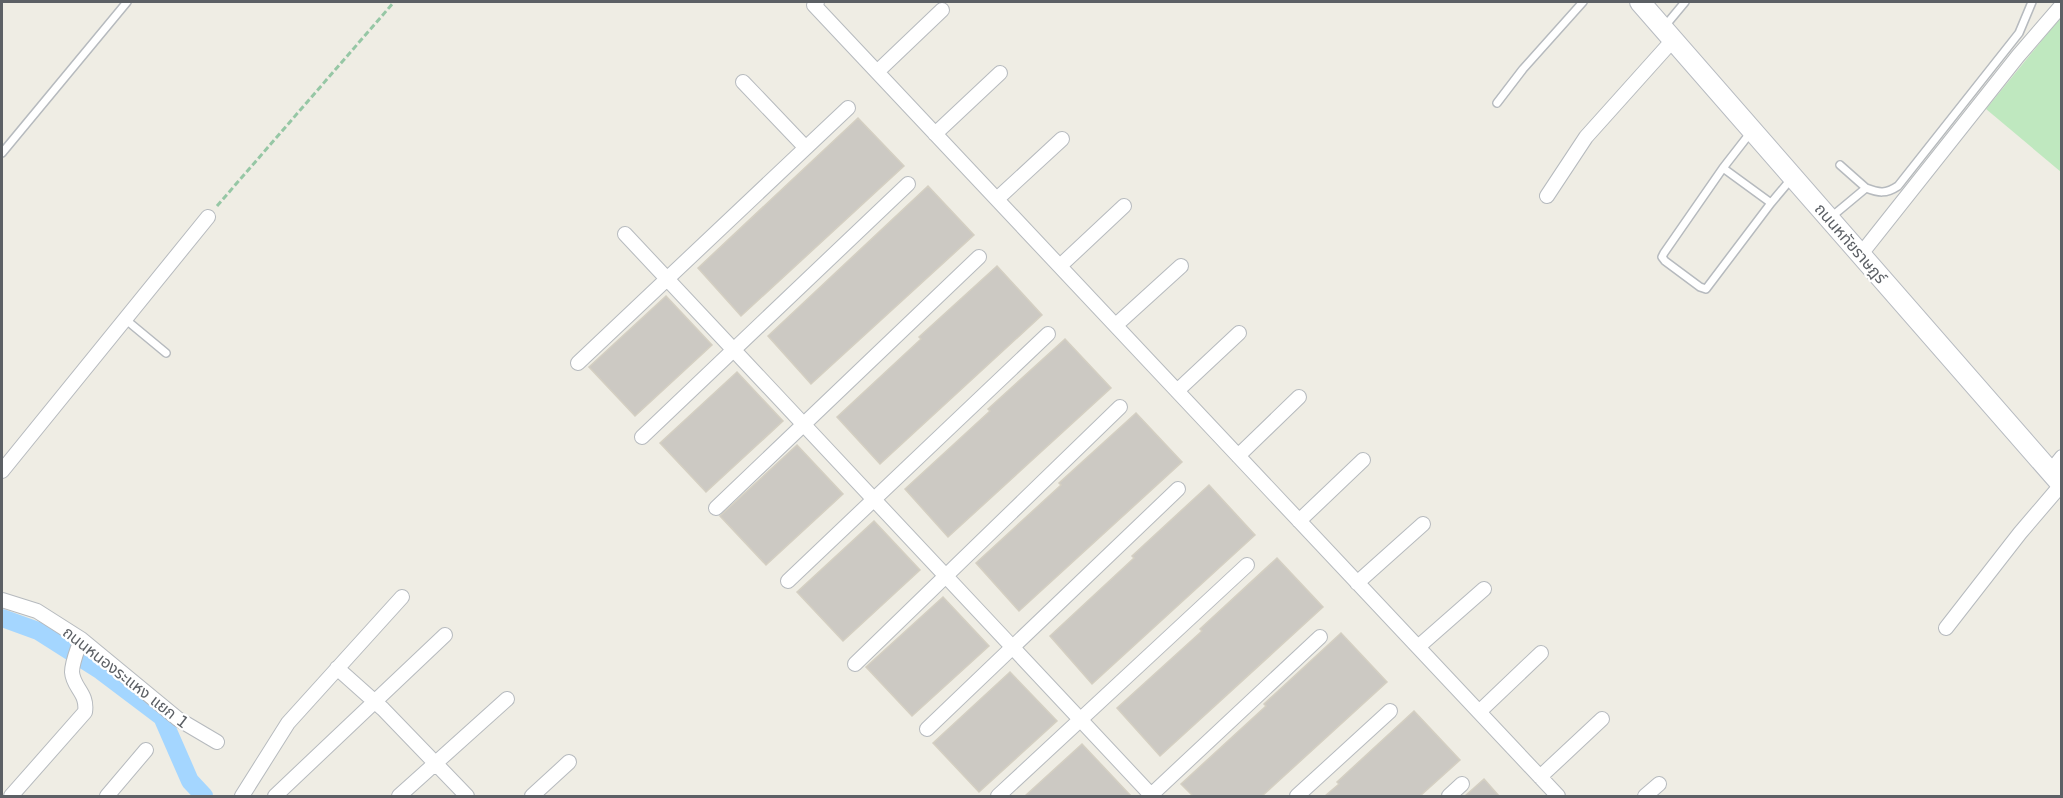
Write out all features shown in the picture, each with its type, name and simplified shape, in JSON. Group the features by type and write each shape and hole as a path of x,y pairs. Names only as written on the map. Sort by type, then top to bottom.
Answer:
{"main road":[{"name":"ถนนหทัยราษฎร์","path":"1640,2 2059,475"}],"street":[{"path":"817,2 814,5 1558,796"},
{"path":"1861,254 2061,5"},
{"path":"877,72 942,10"},
{"path":"1547,196 1586,137 1668,34"},
{"path":"935,134 1000,73"},
{"path":"743,81 805,147"},
{"path":"578,363 848,108"},
{"path":"997,199 1062,140"},
{"path":"642,437 908,184"},
{"path":"1060,266 1124,206"},
{"path":"2,471 208,217"},
{"path":"625,234 1151,796 1320,637"},
{"path":"716,508 979,257"},
{"path":"1116,325 1181,266"},
{"path":"1177,391 1239,333"},
{"path":"788,581 1048,334"},
{"path":"1238,456 1299,397"},
{"path":"855,664 1120,407"},
{"path":"1299,521 1363,460"},
{"path":"1946,628 2020,533 2059,475"},
{"path":"927,729 1178,489"},
{"path":"1358,583 1423,525"},
{"path":"998,796 1247,565"},
{"path":"1418,647 1484,589"},
{"path":"242,796 288,723 402,597"},
{"name":"ถนนหนองระแหง แยก 1","path":"2,600 37,611 78,650 177,719 217,742"},
{"path":"275,796 446,635"},
{"path":"11,796 85,712 86,703 75,682 72,670 78,650"},
{"path":"1479,712 1541,653"},
{"path":"337,668 374,701 467,796"},
{"path":"399,796 507,699"},
{"path":"1297,796 1390,711"},
{"path":"1540,777 1602,719"},
{"path":"107,796 146,750"},
{"path":"532,796 569,762"},
{"path":"1449,796 1462,784"},
{"path":"1645,796 1659,784"}],"lane":[{"path":"2,153 127,2"},
{"path":"1497,103 1523,69 1583,2"},
{"path":"1668,34 1685,2"},
{"path":"1840,165 1866,188 1881,194 1898,186 2019,33 2032,2"},
{"path":"1753,130 1723,168 1662,257 1665,261 1706,289 1771,203 1794,177"},
{"path":"1723,168 1771,203"},
{"path":"1830,218 1866,188"},
{"path":"124,319 165,353"}],"path":[{"path":"208,217 394,2"}],"green space":[{"path":"2061,17 2061,172 1986,109"}],"building":[{"path":"858,118 904,166 741,316 698,268"},
{"path":"928,186 974,235 811,384 768,336"},
{"path":"997,266 1042,315 880,464 837,417 921,339 919,337"},
{"path":"666,296 712,345 635,416 589,367"},
{"path":"1065,339 1111,388 948,537 905,489"},
{"path":"737,372 783,421 706,492 660,443"},
{"path":"1136,413 1182,462 1019,611 976,563"},
{"path":"797,445 843,494 766,565 720,516"},
{"path":"1209,485 1255,535 1092,684 1050,636"},
{"path":"874,521 920,570 843,641 797,592"},
{"path":"1277,558 1323,607 1160,756 1117,708 1202,631 1200,629"},
{"path":"943,597 989,646 912,716 866,667"},
{"path":"1341,633 1387,682 1262,796 1193,796 1181,784"},
{"path":"1010,672 1057,721 979,792 933,743"},
{"path":"1414,711 1460,760 1420,796 1325,796 1339,784 1337,782"},
{"path":"1082,744 1131,796 1025,796"},
{"path":"1484,779 1499,796 1465,796"}],"waterway":[{"path":"2,618 38,631 101,671 162,717 190,781 204,796"}]}
